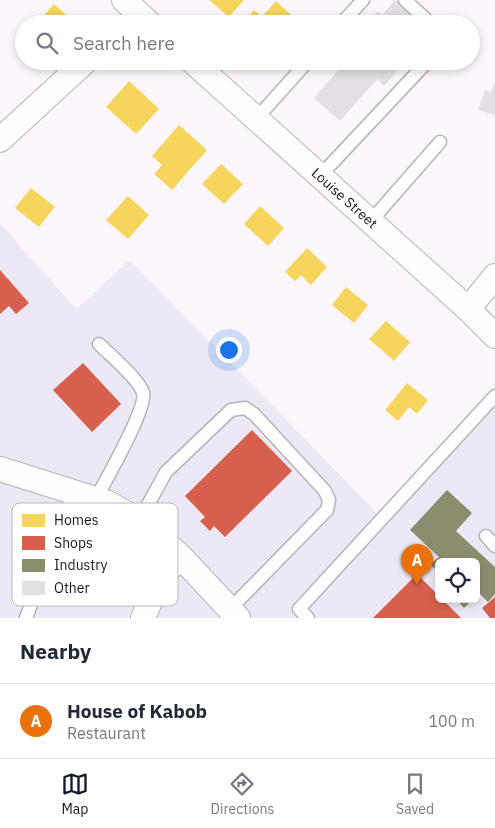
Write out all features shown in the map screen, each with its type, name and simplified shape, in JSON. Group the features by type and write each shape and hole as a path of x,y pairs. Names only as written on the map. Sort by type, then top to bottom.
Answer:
{"street":[{"path":"0,140 76,70"},
{"name":"Louise Street","path":"202,70 468,309 495,336"},
{"path":"468,309 495,276"},
{"path":"0,469 106,503"},
{"path":"178,553 234,614"},
{"path":"178,559 181,556"},
{"path":"143,618 148,606"}],"lane":[{"path":"349,15 363,0"},
{"path":"405,0 421,15"},
{"path":"256,119 300,70"},
{"path":"320,176 420,70"},
{"path":"370,222 440,142"},
{"path":"96,499 143,404 143,394 138,383 100,344"},
{"path":"308,618 300,609 495,396"},
{"path":"150,503 166,472 230,410 245,408 254,414 324,490 329,500 327,510 234,614"},
{"path":"70,503 74,492"},
{"path":"486,536 495,546"},
{"path":"26,618 31,606"}],"shaded area":[{"path":"0,223 76,309 130,260 382,518 495,396 495,618 0,618"}],"building: Homes":[{"path":"209,0 244,0 231,15 227,15"},
{"path":"276,1 291,15 264,15"},
{"path":"54,4 66,15 44,15"},
{"path":"254,10 260,15 250,15"},
{"path":"129,81 159,109 136,134 106,107"},
{"path":"179,125 207,150 172,190 154,174 162,165 152,156"},
{"path":"221,164 243,184 224,204 202,184"},
{"path":"31,188 55,207 39,227 15,208"},
{"path":"128,196 149,215 128,239 106,220"},
{"path":"260,206 284,228 268,246 244,224"},
{"path":"307,248 327,267 311,285 301,275 295,281 285,272"},
{"path":"346,287 368,305 354,323 332,305"},
{"path":"386,321 410,342 394,361 369,339"},
{"path":"407,383 428,400 417,414 409,407 398,421 385,410"}],"building: Shops":[{"path":"0,270 29,303 16,314 9,306 0,314"},
{"path":"83,363 121,404 92,432 53,390"},
{"path":"252,430 292,471 225,537 214,526 210,531 200,521 205,517 185,496"},
{"path":"417,574 435,592 435,603 446,603 461,618 373,618"},
{"path":"495,597 495,618 490,618 482,608"}],"building: Industry":[{"path":"447,490 472,513 456,531 495,567 495,594 488,602 480,594 480,558 438,558 439,557 410,530"},
{"path":"435,560 435,569 430,564"},
{"path":"460,603 469,603 464,608"}],"building: Other":[{"path":"395,0 413,14 412,15 382,15"},
{"path":"338,70 398,70 384,86 377,79 340,121 314,98"},
{"path":"495,82 495,115 478,110 485,90 491,92"}],"place":[{"name":"House of Kabob","path":"417,585"}]}
